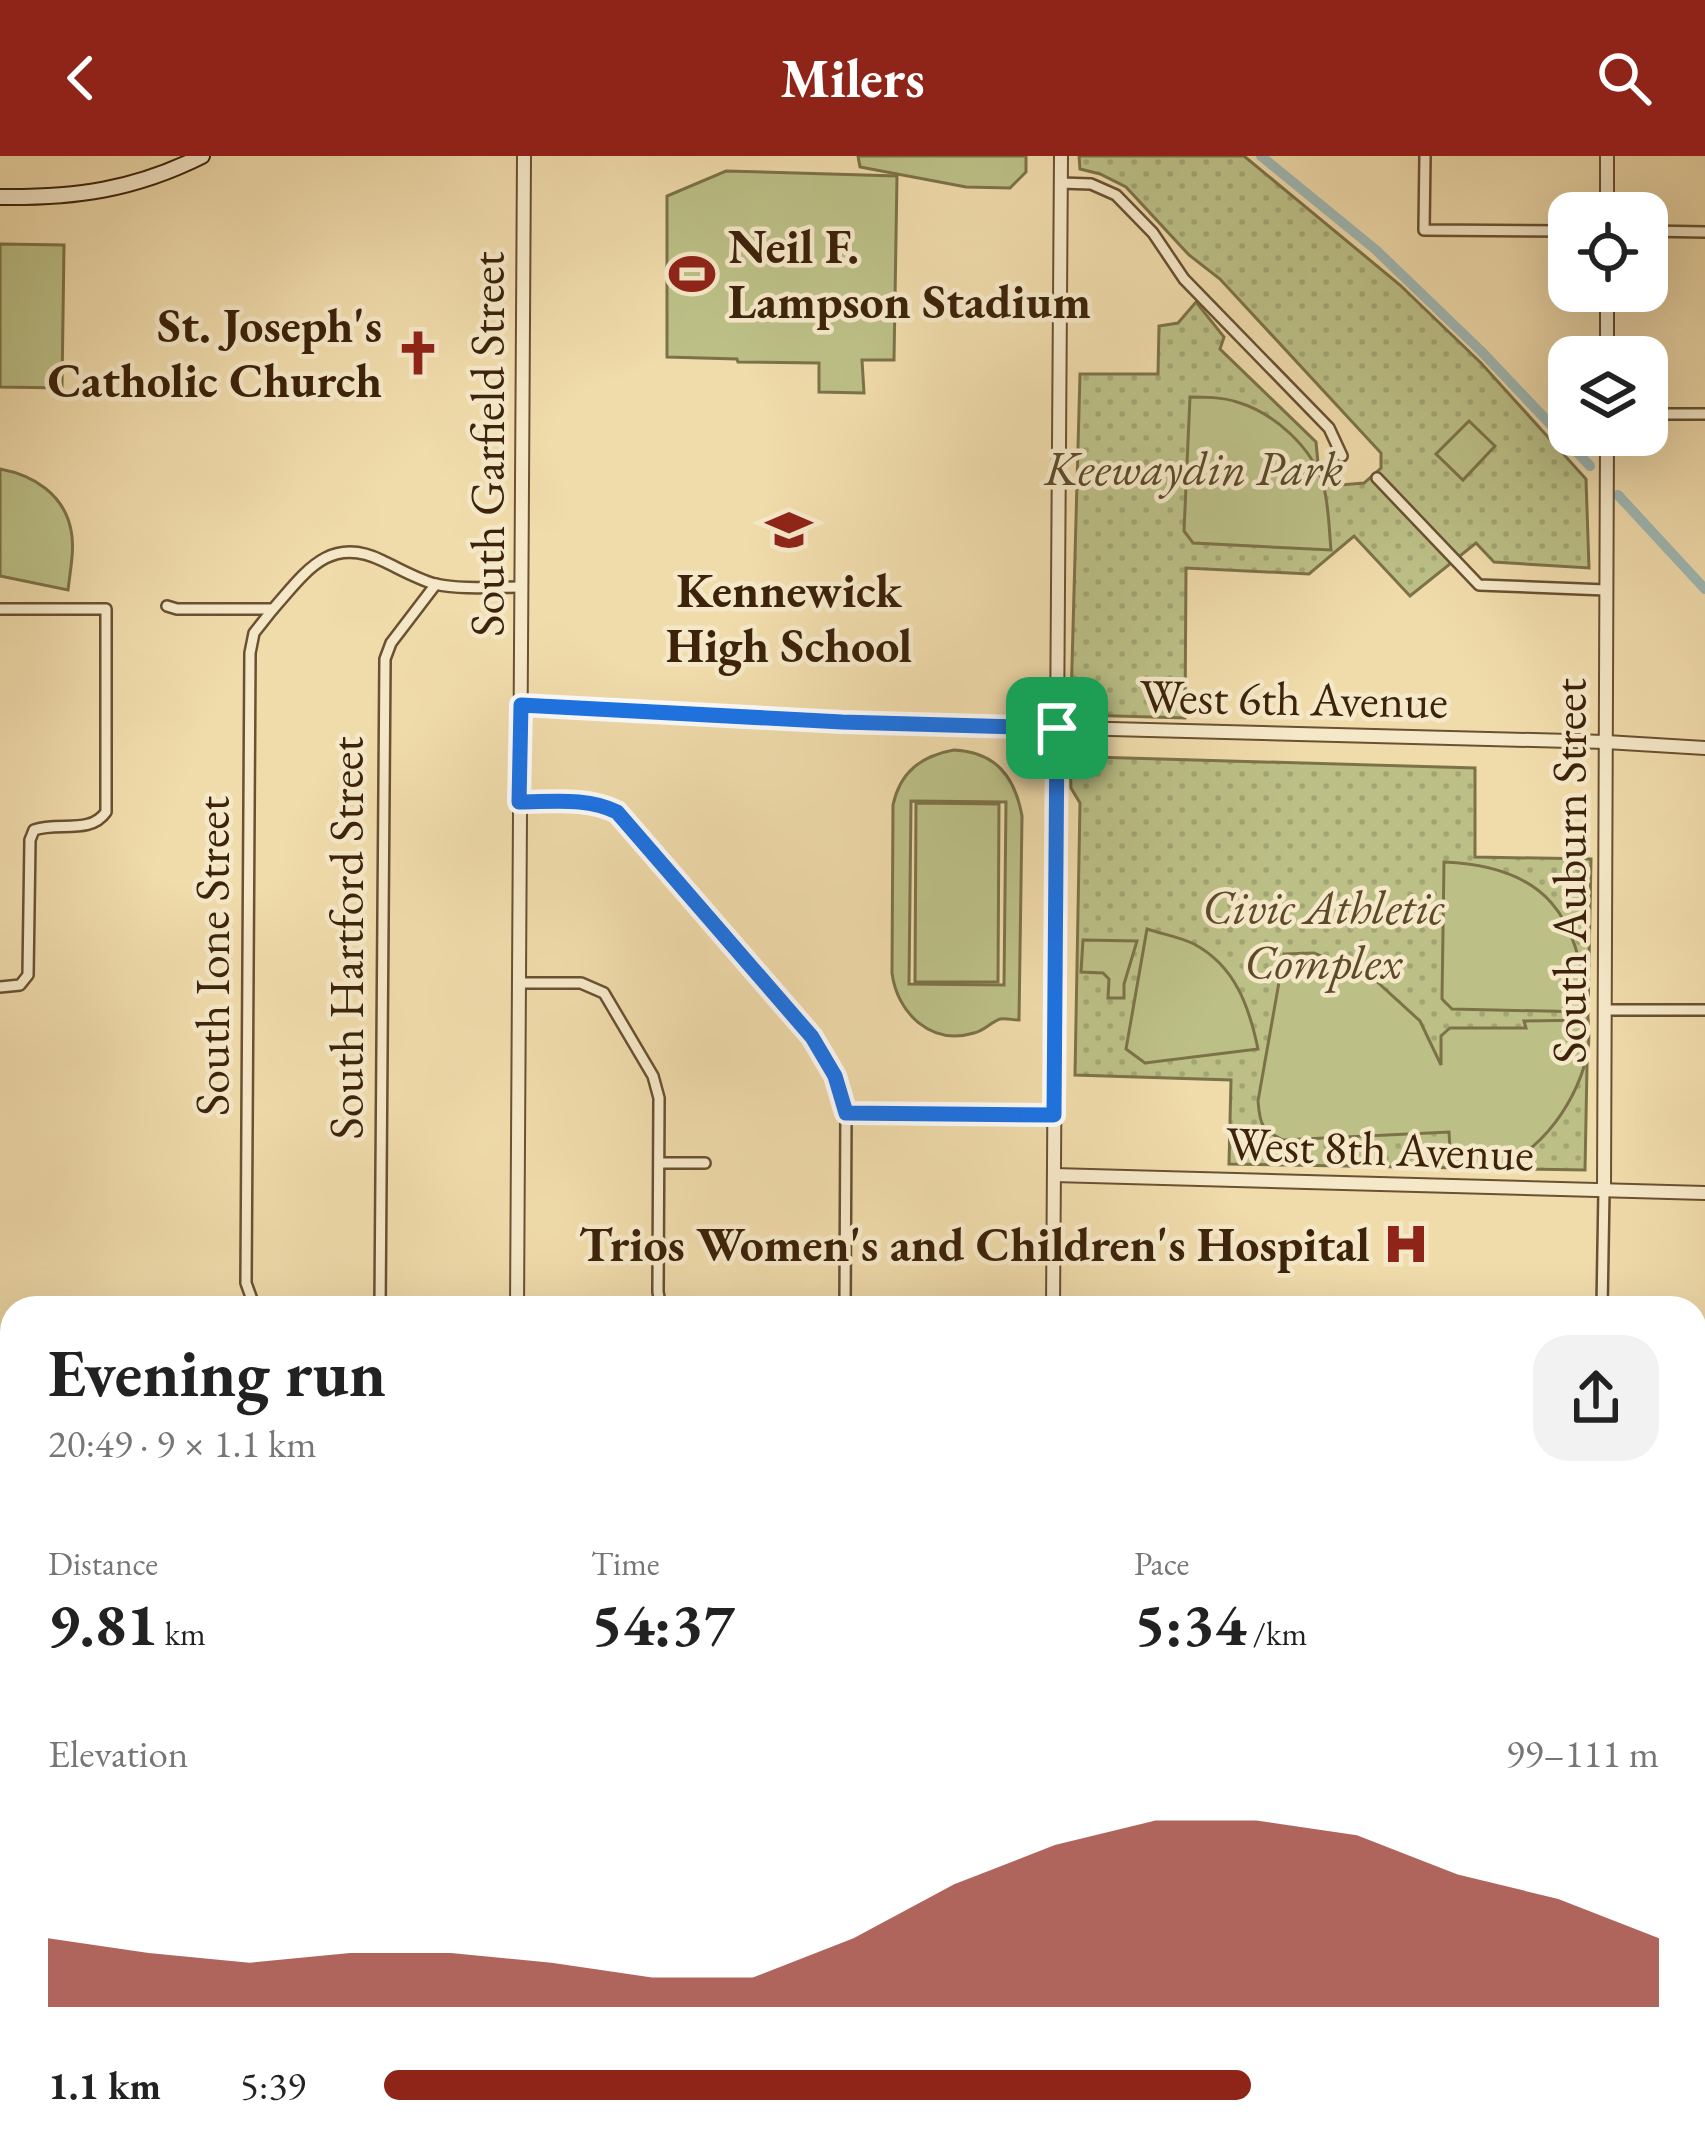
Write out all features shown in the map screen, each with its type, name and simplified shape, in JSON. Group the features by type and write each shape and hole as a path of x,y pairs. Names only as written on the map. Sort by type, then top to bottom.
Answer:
{"main road":[{"path":"0,197 94,193 163,175 202,156"}],"street":[{"name":"South Garfield Street","path":"517,1296 524,156"},
{"path":"1053,1296 1060,156"},
{"path":"1425,156 1424,230 1548,231"},
{"path":"1607,156 1607,192"},
{"path":"1060,183 1091,184 1116,195 1153,233 1184,279 1329,428 1342,456"},
{"path":"1668,231 1705,232"},
{"path":"1668,414 1705,414"},
{"name":"South Auburn Street","path":"1602,1296 1607,456"},
{"path":"1377,478 1479,586 1606,590"},
{"name":"South Ione Street","path":"251,1296 246,1283 250,653 254,633 312,566 336,553 369,555 436,584"},
{"path":"436,584 522,587"},
{"name":"South Hartford Street","path":"380,1296 385,659 396,635 436,584"},
{"path":"166,606 273,609"},
{"path":"0,609 106,609 106,812 95,824 34,830 28,975 15,987 0,988"},
{"name":"West 6th Avenue","path":"521,705 842,722 1705,748"},
{"path":"519,802 595,803 617,812 812,1037 835,1076 846,1113 845,1296"},
{"path":"519,983 581,983 604,993 657,1087 659,1296"},
{"path":"1604,1010 1705,1010"},
{"path":"846,1113 1054,1115"},
{"path":"659,1163 705,1163"},
{"name":"West 8th Avenue","path":"1054,1175 1705,1193"}],"green space":[{"path":"858,156 1026,156 1026,172 1010,188 966,187 860,167"},
{"name":"Keewaydin Park","path":"1079,156 1244,156 1400,285 1481,363 1548,437 1548,456 1565,456 1586,479 1589,568 1494,562 1476,543 1410,596 1354,536 1309,574 1186,568 1185,718 1082,715 1071,702 1080,374 1158,374 1159,326 1178,323 1196,302 1224,337 1220,349 1316,442 1328,486 1364,483 1381,468 1381,453 1220,279 1189,255 1126,187 1080,169"},
{"name":"Neil F. Lampson Stadium","path":"726,171 897,176 894,360 862,360 864,393 819,392 819,363 667,357 667,196"},
{"path":"0,244 64,245 62,388 0,387"},
{"path":"1190,397 1225,399 1251,407 1301,445 1323,484 1331,550 1193,543 1184,531"},
{"path":"1469,421 1495,446 1463,480 1436,454"},
{"path":"0,469 35,481 62,506 72,537 68,590 0,576"},
{"name":"Civic Athletic Complex","path":"1078,749 1092,757 1475,768 1475,857 1591,859 1585,1170 1229,1164 1231,1080 1075,1075 1080,803 1071,788 1070,758"},
{"path":"969,752 992,761 1014,790 1022,816 1019,1020 1000,1019 978,1032 958,1036 919,1023 901,1001 892,973 893,805 907,775 922,761 942,753","holes":["911,801 1006,802 1004,985 909,984"]},
{"path":"916,803 999,804 998,982 915,982"},
{"path":"1444,862 1508,874 1551,902 1576,949 1587,1012 1452,1009 1442,999"},
{"path":"1147,929 1194,944 1220,964 1245,1003 1258,1049 1145,1063 1126,1049"},
{"path":"1083,940 1137,941 1124,998 1108,998 1109,979 1103,973 1081,972"},
{"path":"1314,953 1374,979 1420,1021 1441,1065 1441,1036 1450,1028 1526,1028 1524,1021 1588,1020 1584,1066 1567,1105 1525,1152 1485,1169 1451,1168 1449,1132 1283,1140 1276,1136 1263,1125 1258,1101 1284,954"}],"waterway":[{"path":"1261,156 1376,250 1590,466"},
{"path":"1618,495 1705,589"}],"place":[{"name":"Neil F. Lampson Stadium","path":"692,274"},
{"name":"St. Joseph's Catholic Church","path":"418,353"},
{"name":"Kennewick High School","path":"789,530"},
{"name":"Trios Women's and Children's Hospital","path":"1406,1244"}],"route":[{"path":"521,705 1057,728 1054,1115 846,1113 835,1076 812,1037 617,812 595,803 519,802 521,705"}]}
